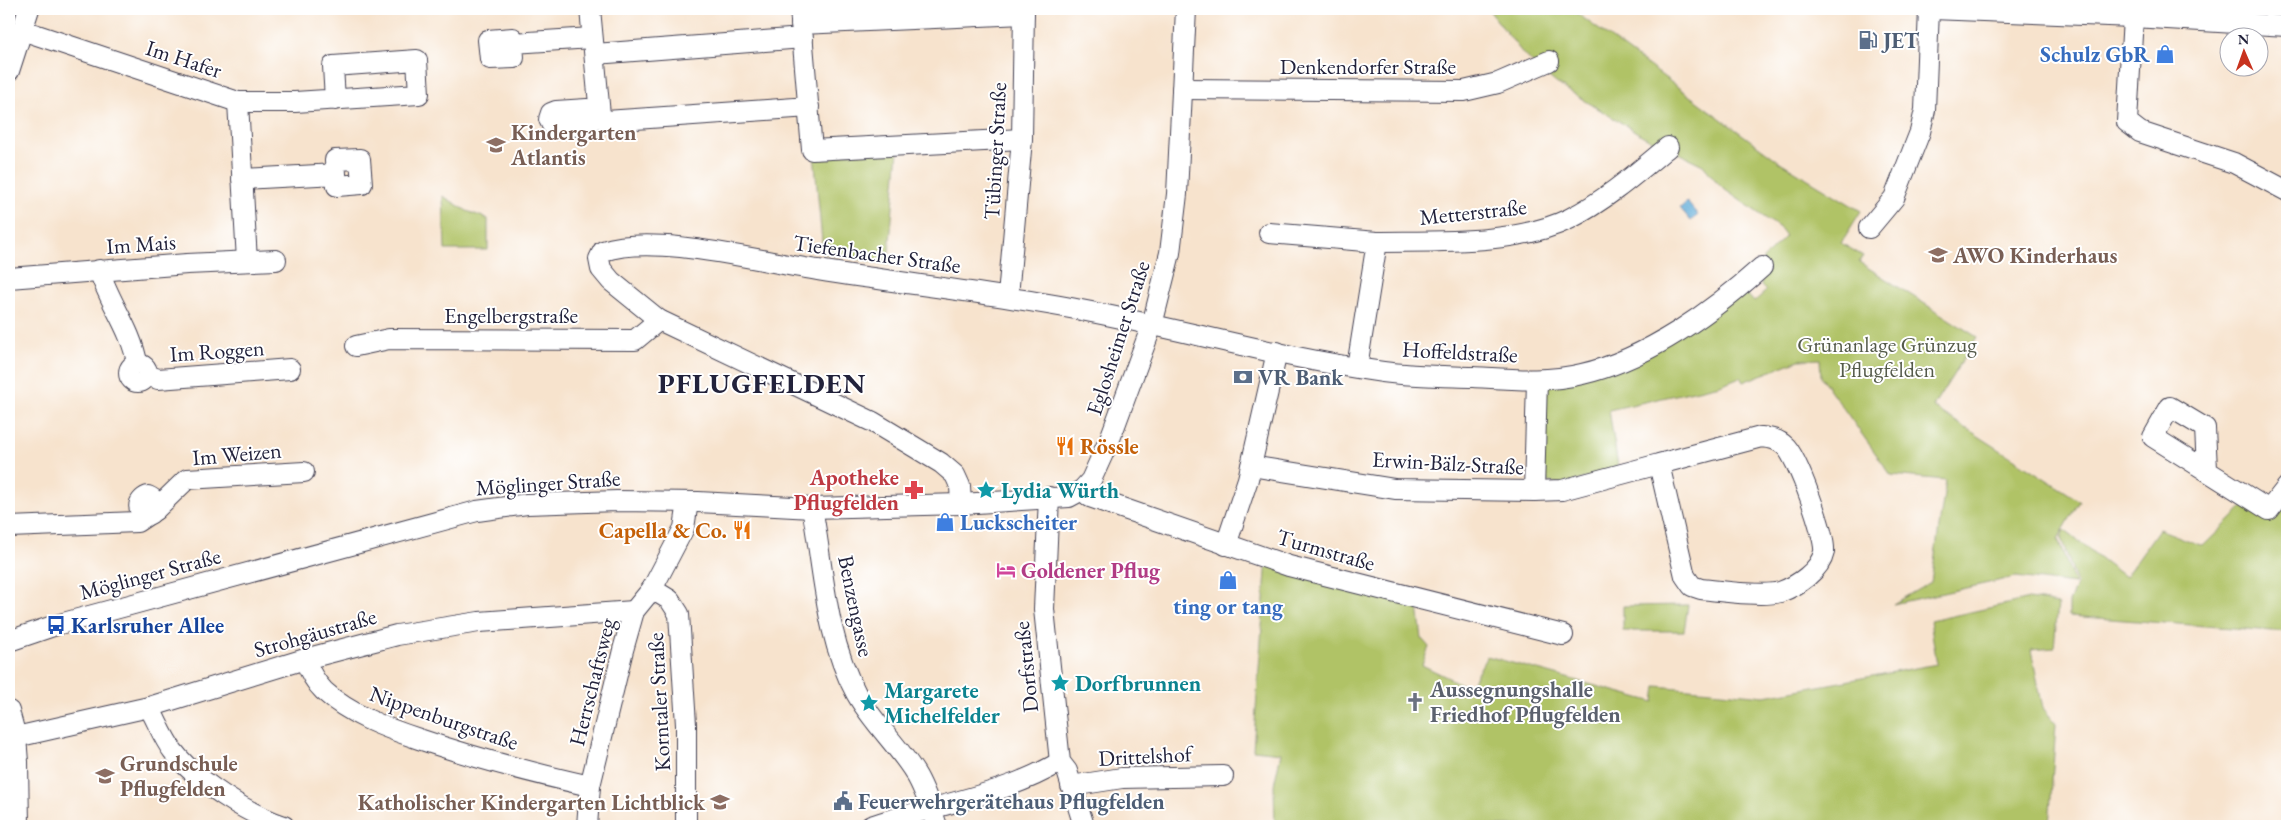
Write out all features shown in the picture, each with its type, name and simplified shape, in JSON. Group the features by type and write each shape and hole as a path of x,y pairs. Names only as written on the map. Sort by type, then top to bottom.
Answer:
{"street":[{"path":"9,71 29,9"},
{"path":"590,9 594,46 597,116 606,121 808,107"},
{"name":"Eglosheimer Straße","path":"1082,490 1091,480 1111,436 1152,325 1170,253 1177,194 1186,9"},
{"path":"1869,228 1894,198 1920,132 1925,110 1930,9 2132,16 2287,26"},
{"path":"513,43 594,46 801,24 1024,11"},
{"name":"Tübinger Straße","path":"1008,296 1022,139 1024,11"},
{"path":"2132,16 2127,122 2140,132 2234,163 2287,191"},
{"path":"801,24 812,150 1022,139"},
{"name":"Im Hafer","path":"22,30 238,102 335,100"},
{"name":"Denkendorfer Straße","path":"1182,89 1464,91 1498,84 1549,62"},
{"path":"238,102 247,260"},
{"name":"Metterstraße","path":"1269,233 1377,242 1444,241 1522,235 1569,219 1602,198 1668,147"},
{"path":"242,179 336,174"},
{"path":"1357,368 1377,242"},
{"name":"Tiefenbacher Straße","path":"659,320 611,281 601,269 599,258 603,251 612,248 676,247 822,271 1008,296 1152,325"},
{"name":"Im Mais","path":"9,278 247,260 276,260"},
{"name":"Hoffeldstraße","path":"1152,325 1357,368 1402,374 1537,380 1579,375 1603,368 1641,352 1725,299 1750,289 1762,267"},
{"name":"Im Roggen","path":"99,270 104,287 136,351 142,369 158,379 290,369"},
{"path":"659,320 865,418 941,463 954,475 960,486 961,504"},
{"name":"Engelbergstraße","path":"356,346 389,339 635,340 659,320"},
{"path":"1226,545 1248,479 1277,352"},
{"name":"Erwin-Bälz-Straße","path":"1251,466 1395,489 1534,491 1537,380"},
{"path":"1534,491 1562,490 1659,464 1760,437 1774,439 1786,446 1796,461 1823,538 1824,552 1818,564 1803,580 1781,592 1769,594 1701,589 1692,586 1685,576 1659,464"},
{"path":"2207,469 2269,510 2287,487"},
{"name":"Im Weizen","path":"9,528 137,522 152,512 187,479 304,472"},
{"path":"1048,497 1070,497 1082,490"},
{"name":"Turmstraße","path":"1082,490 1090,497 1226,545 1340,579 1563,634"},
{"name":"Möglinger Straße","path":"9,641 72,620 477,511 535,504 618,501 688,502 812,508 961,504 1048,497"},
{"name":"Dorfstraße","path":"1048,497 1044,609 1060,762 1067,771 1084,826"},
{"name":"Herrschaftsweg","path":"586,826 590,786 622,650 634,611 652,588 684,528 688,502"},
{"name":"Benzengasse","path":"812,508 820,547 824,587 844,666 857,694 915,773 935,818"},
{"name":"Korntaler Straße","path":"652,588 670,600 679,614 686,725 686,826"},
{"name":"Strohgäustraße","path":"16,737 149,707 305,659 397,635 479,622 634,611"},
{"name":"Nippenburgstraße","path":"305,659 311,674 324,691 350,709 389,728 452,750 590,786"},
{"path":"149,707 171,749 185,766 201,780 234,801 284,826"},
{"path":"9,711 16,737 19,826"},
{"path":"871,826 935,818 1039,774 1060,762"},
{"name":"Drittelshof","path":"1071,786 1122,778 1223,776"}],"green space":[{"name":"Grünanlage Grünzug Pflugfelden","path":"1488,9 1571,9 1780,162 1861,211 1841,243 1863,256 1859,262 1977,337 1933,407 2080,501 2058,539 2075,584 2016,577 1893,604 1931,582 1946,480 1891,475 1821,377 1820,359 1799,360 1743,382 1740,377 1720,385 1609,410 1618,466 1566,485 1542,481 1546,387 1745,292 1754,302 1766,291 1761,286 1763,259 1786,236 1781,229 1721,187 1703,165 1643,136 1556,83 1524,55"},
{"path":"898,151 888,264 823,253 814,154"},
{"path":"443,196 467,211 488,219 488,250 445,250"},
{"path":"2287,490 2287,632 2069,616 2069,602 2077,584 2061,538 2064,530 2125,577 2159,529 2203,546 2251,500 2269,512"},
{"path":"1267,558 1417,598 1422,639 1429,647 1422,665 1469,688 1487,656 1654,702 1656,686 1765,696 1937,664 1930,621 2029,599 2058,604 2054,648 2031,650 2043,708 2056,724 2049,826 1275,826 1274,785 1281,753 1253,750"},
{"path":"1688,605 1684,631 1623,631 1623,606"}],"water":[{"path":"1687,202 1698,215 1691,221 1680,208"}],"place":[{"name":"JET","path":"1868,40"},
{"name":"Schulz GbR","path":"2165,54"},
{"name":"Kindergarten Atlantis","path":"496,145"},
{"name":"AWO Kinderhaus","path":"1938,255"},
{"name":"VR Bank","path":"1243,377"},
{"name":"Rössle","path":"1065,446"},
{"name":"Apotheke Pflugfelden","path":"914,490"},
{"name":"Lydia Würth","path":"986,490"},
{"name":"Luckscheiter","path":"945,522"},
{"name":"Capella & Co.","path":"742,530"},
{"name":"Goldener Pflug","path":"1006,570"},
{"name":"ting or tang","path":"1228,580"},
{"name":"Karlsruher Allee","path":"56,625"},
{"name":"Dorfbrunnen","path":"1060,683"},
{"name":"Aussegnungshalle Friedhof Pflugfelden","path":"1415,702"},
{"name":"Margarete Michelfelder","path":"869,703"},
{"name":"Grundschule Pflugfelden","path":"105,776"},
{"name":"Feuerwehrgerätehaus Pflugfelden","path":"843,801"},
{"name":"Katholischer Kindergarten Lichtblick","path":"720,802"}],"district":[{"name":"PFLUGFELDEN","path":"762,383"}]}
